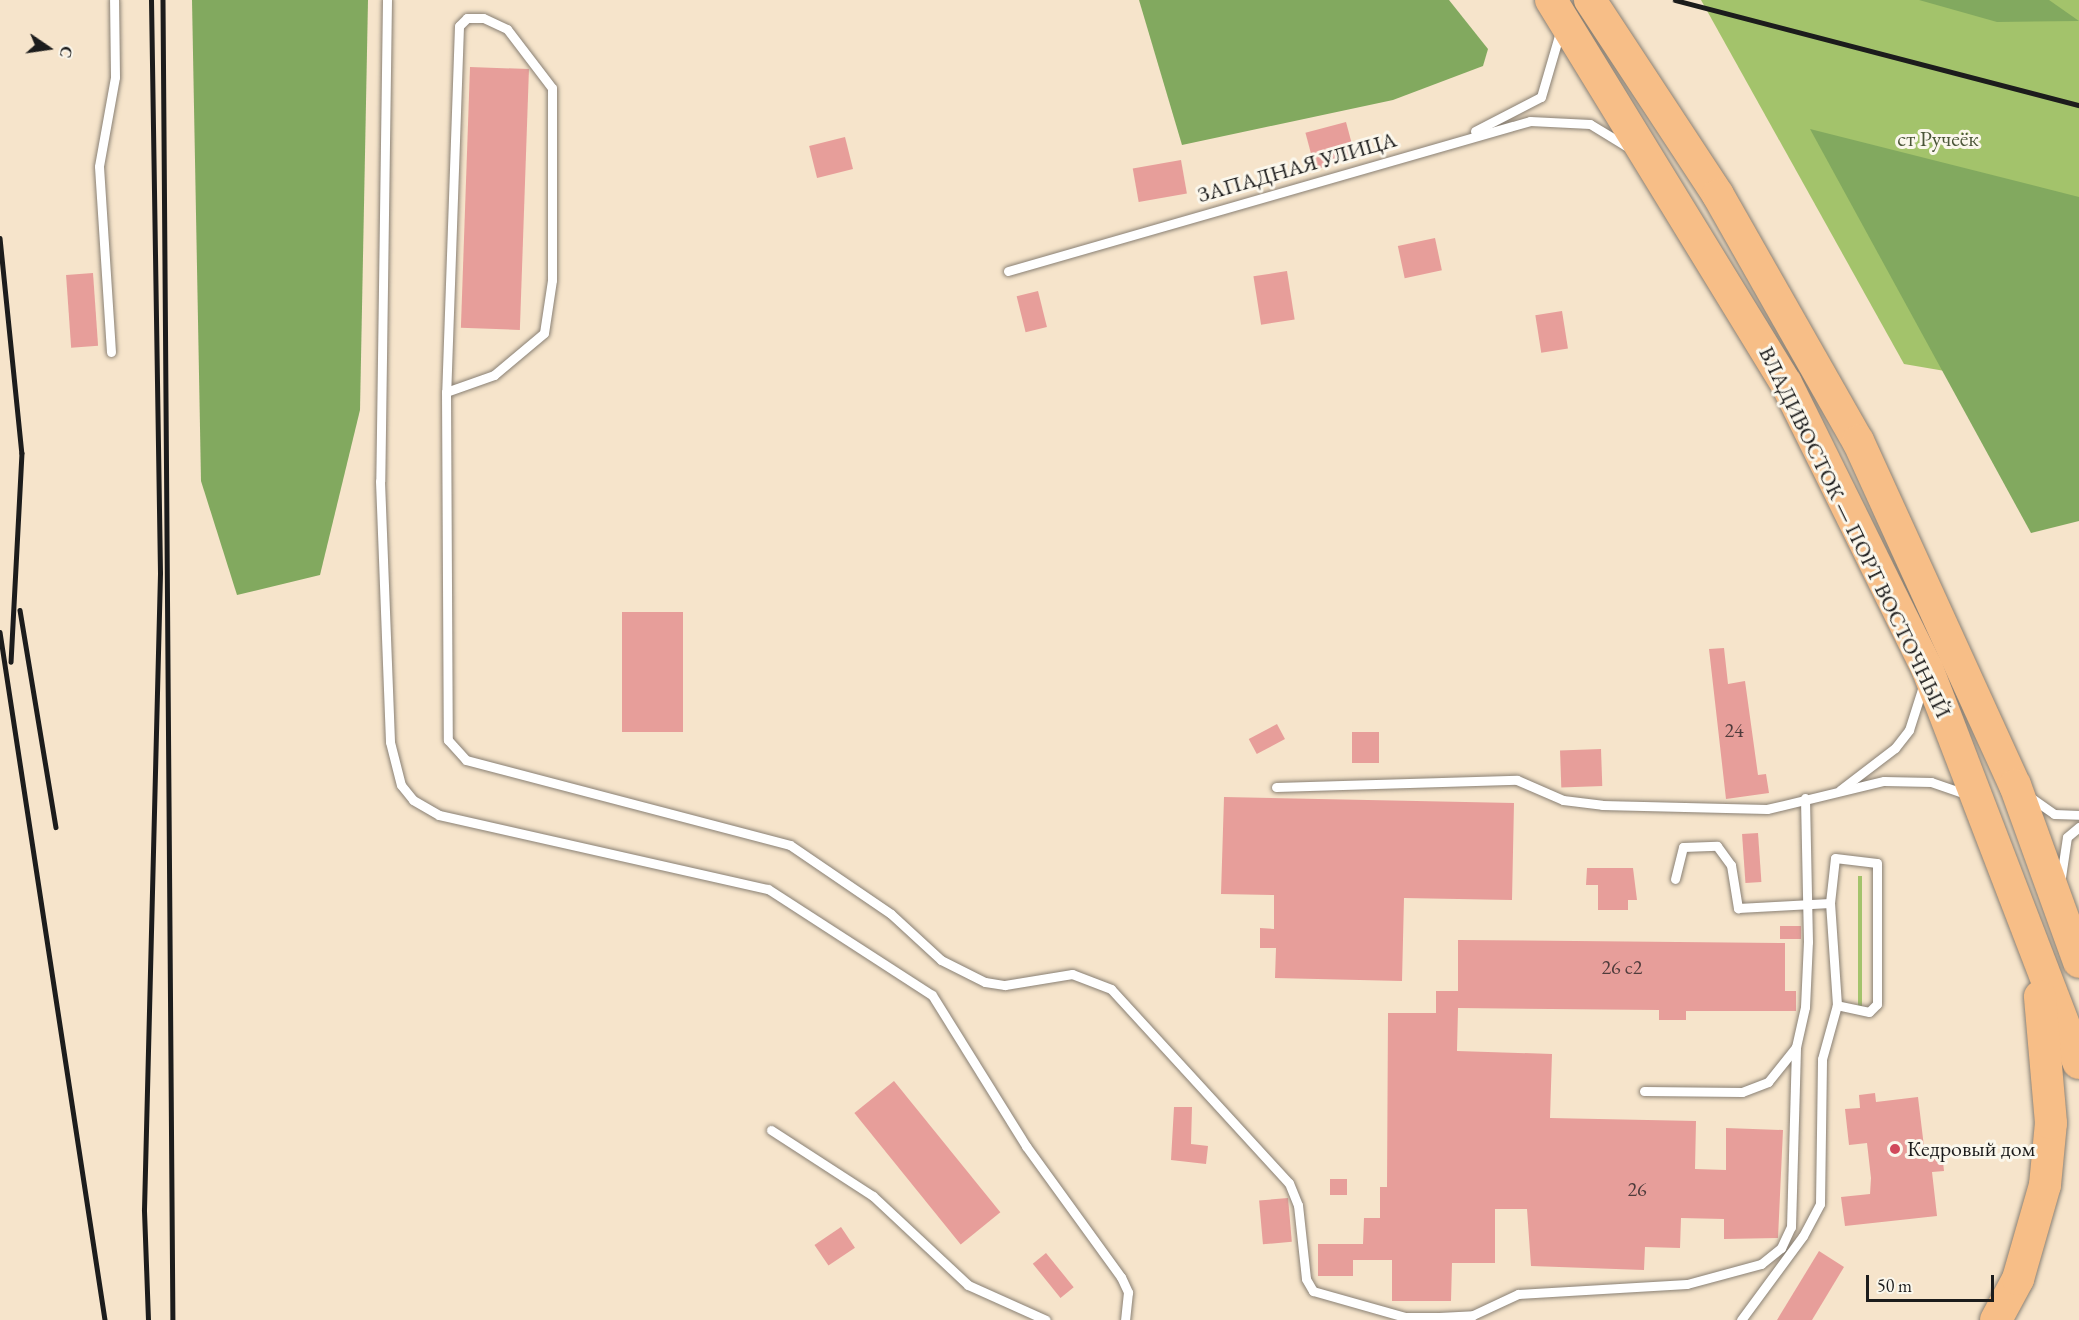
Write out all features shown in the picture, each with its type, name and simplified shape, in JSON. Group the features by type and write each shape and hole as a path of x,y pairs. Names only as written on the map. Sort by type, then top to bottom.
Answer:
{"highway":[{"name":"ВЛАДИВОСТОК — ПОРТ ВОСТОЧНЫЙ","path":"1590,0 1719,195 1858,441 2015,785 2079,962"},
{"name":"ВЛАДИВОСТОК — ПОРТ ВОСТОЧНЫЙ","path":"1557,9 1658,168 1786,383 1927,668 1982,799 2079,1063"},
{"path":"1996,1320 2018,1279 2045,1185 2051,1123 2034,944"}],"lane":[{"path":"111,352 99,166 115,77 114,0"},
{"path":"387,0 380,481 390,742 401,785 413,800 439,815 768,889 932,995 1026,1146 1120,1277 1128,1293 1125,1320"},
{"name":"ЗАПАДНАЯ УЛИЦА","path":"1459,139 1541,97 1554,67 1557,9"},
{"path":"446,392 494,375 544,333 552,280 552,88 507,28 483,18 467,18 459,26 446,392 445,728 456,752 466,760 790,845 891,914 941,960 985,982 1005,985 1072,974 1111,989 1289,1183 1298,1205 1306,1279 1313,1291 1397,1316 1439,1317 1473,1314 1518,1294 1687,1284 1761,1264 1781,1248 1791,1227 1796,1047 1805,1007 1807,904 1805,798"},
{"name":"ЗАПАДНАЯ УЛИЦА","path":"1008,271 1146,229 1244,206 1459,139 1530,121 1571,121 1606,131 1658,168"},
{"path":"1838,792 1895,748 1910,730 1927,668"},
{"path":"1276,787 1518,780 1563,800 1602,805 1767,809 1805,798 1915,780 1982,799"},
{"path":"2015,785 2054,814 2079,814"},
{"path":"2062,912 2063,847 2079,827"},
{"path":"1675,879 1683,847 1717,846 1731,865 1738,908 1830,903"},
{"path":"1741,1320 1803,1236 1820,1204 1822,1059 1837,1005 1830,903 1835,858 1877,863 1877,1004 1869,1012 1837,1005"},
{"path":"1644,1091 1742,1092 1768,1082 1796,1047"},
{"path":"771,1130 873,1196 968,1285 1046,1320"}],"green space":[{"path":"192,0 368,0 360,410 320,575 237,595 201,481"},
{"path":"1139,0 1449,0 1488,49 1483,66 1393,100 1182,145"},
{"name":"ст Ручеёк","path":"1701,0 2079,0 2079,394 1904,364"},
{"path":"1919,0 2049,0 2079,21 1997,22"},
{"path":"1810,129 2079,197 2079,521 2031,533"},
{"path":"1858,876 1862,876 1862,1006 1858,1006"}],"building":[{"path":"470,67 529,69 520,330 461,328"},
{"path":"1346,122 1356,159 1315,170 1305,133"},
{"path":"845,137 853,169 817,178 809,146"},
{"path":"1181,160 1187,193 1139,202 1133,169"},
{"path":"1435,238 1442,270 1405,278 1398,246"},
{"path":"1287,271 1295,319 1261,325 1253,276"},
{"path":"93,273 98,346 71,348 66,275"},
{"path":"1038,291 1047,327 1026,332 1017,296"},
{"path":"1562,311 1568,349 1541,353 1535,315"},
{"path":"622,612 683,612 683,732 622,732"},
{"path":"1724,648 1728,684 1745,681 1758,775 1766,774 1769,793 1726,799 1709,649"},
{"path":"1277,724 1285,739 1257,754 1249,739"},
{"path":"1352,732 1379,732 1379,763 1352,763"},
{"path":"1601,749 1602,786 1561,787 1560,750"},
{"path":"1224,797 1514,803 1512,900 1404,898 1402,981 1275,978 1276,948 1260,948 1260,928 1274,929 1274,895 1221,894"},
{"path":"1758,833 1761,882 1745,883 1742,834"},
{"path":"1587,868 1633,868 1637,900 1628,900 1628,910 1598,910 1598,885 1586,885"},
{"path":"1780,926 1801,926 1801,939 1780,939"},
{"path":"1458,940 1785,943 1785,991 1796,991 1796,1011 1686,1011 1686,1020 1659,1020 1659,1010 1458,1008 1457,1051 1552,1054 1550,1118 1696,1121 1695,1169 1726,1170 1726,1128 1783,1130 1778,1238 1724,1239 1724,1219 1681,1218 1680,1248 1645,1247 1644,1270 1531,1266 1527,1209 1495,1209 1495,1263 1452,1263 1451,1301 1392,1301 1392,1260 1353,1260 1353,1276 1318,1276 1318,1244 1363,1244 1364,1218 1380,1218 1380,1187 1387,1187 1388,1013 1436,1013 1436,991 1458,991"},
{"path":"894,1081 1000,1212 961,1244 854,1113"},
{"path":"1875,1093 1876,1102 1918,1097 1925,1155 1942,1153 1944,1171 1932,1172 1937,1216 1845,1226 1841,1197 1870,1194 1871,1178 1867,1143 1849,1145 1845,1109 1860,1108 1859,1095"},
{"path":"1174,1107 1192,1107 1191,1144 1208,1146 1206,1164 1171,1160"},
{"path":"1330,1179 1347,1179 1347,1195 1330,1195"},
{"path":"1288,1198 1292,1242 1263,1244 1259,1201"},
{"path":"841,1227 855,1248 828,1266 814,1245"},
{"path":"1819,1251 1844,1267 1812,1320 1777,1320"},
{"path":"1046,1253 1074,1287 1060,1298 1033,1264"}],"railway":[{"path":"148,1320 144,1210 160,573 151,0"},
{"path":"163,0 173,1320"},
{"path":"1675,0 2079,105"},
{"path":"0,238 22,453 11,662"},
{"path":"20,610 56,827"},
{"path":"0,632 105,1320"}],"place":[{"name":"Кедровый дом","path":"1895,1149"}]}
